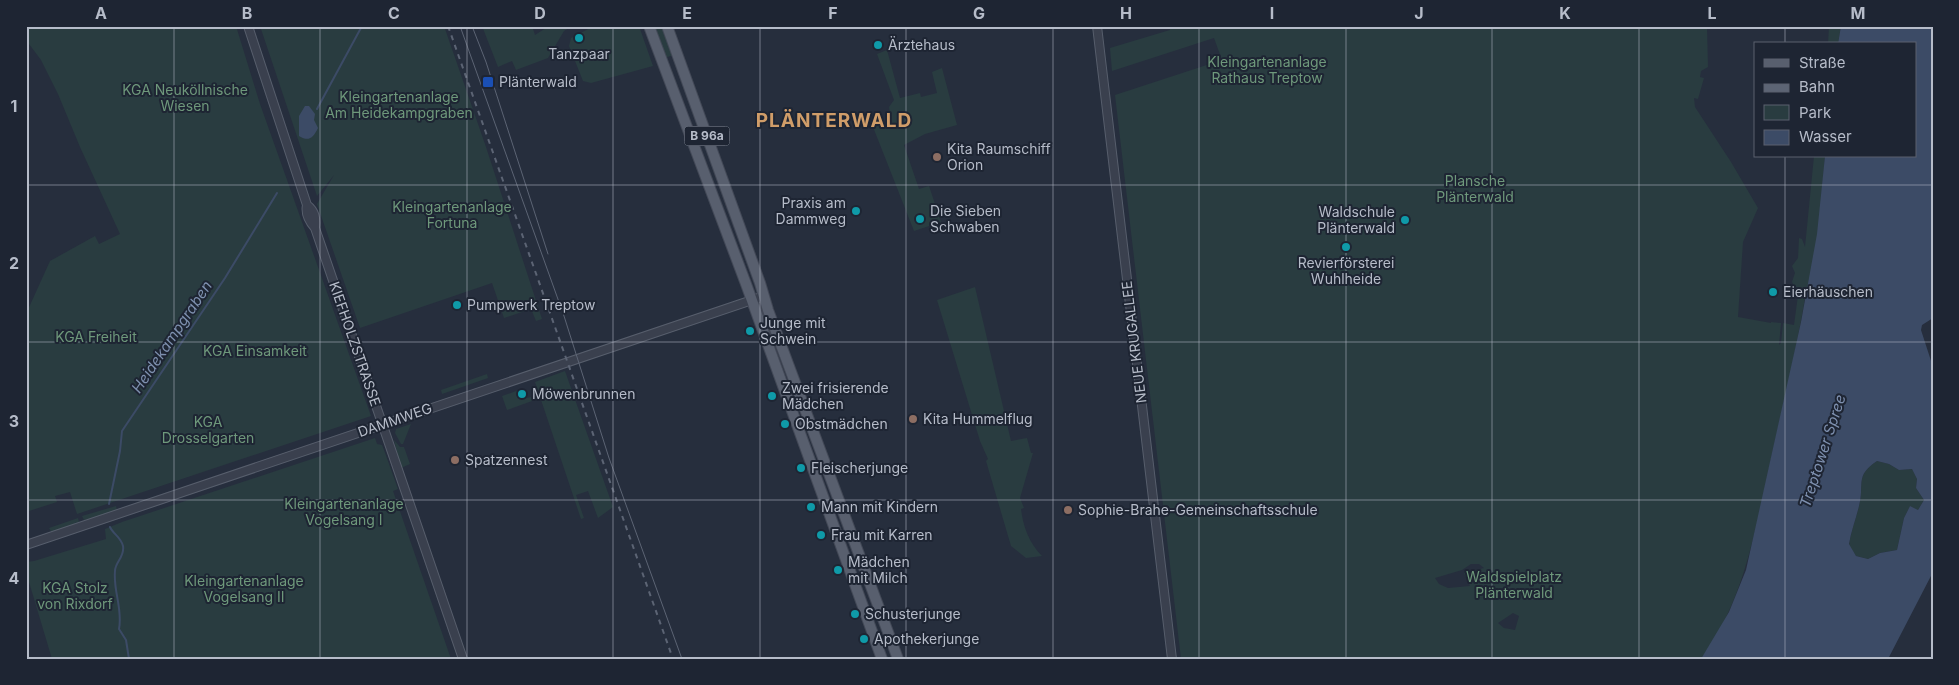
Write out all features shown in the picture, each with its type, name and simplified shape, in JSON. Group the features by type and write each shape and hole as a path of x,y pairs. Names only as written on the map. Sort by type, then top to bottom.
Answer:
{"main road":[{"name":"B 96a","path":"649,26 882,659"},
{"name":"B 96a","path":"667,26 898,659"}],"street":[{"name":"KIEFHOLZSTRASSE","path":"248,26 307,204 306,211 310,222 315,228 464,659"},
{"name":"NEUE KRUGALLEE","path":"1097,26 1172,659"},
{"name":"DAMMWEG","path":"26,545 764,296"}],"green space":[{"path":"26,26 236,26 260,104 371,416 77,514 70,492 55,496 57,502 26,512 26,314 50,261 95,236 99,244 120,234 58,94 41,60 26,40"},
{"path":"260,26 444,26 542,319 536,321 531,309 504,318 492,283 360,328 317,204 334,175 317,196"},
{"path":"482,26 532,26 535,35 549,26 572,26 564,31 548,58 516,70 512,61 498,67"},
{"path":"594,26 639,26 653,66 591,83 583,81 569,46 571,38"},
{"path":"653,26 663,26 673,55 665,58"},
{"path":"1169,26 1707,26 1708,67 1701,71 1700,77 1704,78 1698,99 1694,98 1695,107 1758,208 1743,242 1738,317 1781,323 1779,345 1781,343 1783,323 1794,325 1799,288 1794,286 1792,282 1795,273 1792,266 1798,258 1799,238 1802,239 1805,247 1814,158 1825,158 1814,286 1806,292 1794,355 1753,537 1738,588 1728,613 1701,659 1181,659 1115,95 1222,60 1214,38 1112,71 1110,48 1170,30","holes":["1471,564 1479,564 1484,568 1464,573 1470,586 1448,588 1439,584 1435,578 1462,570","1513,613 1519,616 1515,630 1504,628 1498,623"]},
{"path":"1829,26 1841,26 1838,42 1828,42"},
{"path":"887,50 900,98 920,93 921,97 937,93 932,72 942,68 957,125 925,134 904,145 919,189 929,186 941,222 914,231 873,127 891,120 889,107 894,100 877,54"},
{"path":"975,287 1011,441 1027,438 1031,453 1033,453 1020,498 1024,508 1021,509 1027,534 1042,556 1026,558 1011,546 986,461 988,459 980,441 937,300"},
{"path":"565,371 613,507 598,518 588,491 576,495 584,518 581,519 535,382"},
{"path":"487,374 488,378 442,394 441,390"},
{"path":"519,390 521,395 525,394 527,398 531,397 532,401 507,410 502,396"},
{"path":"411,424 403,444 401,444 395,433 396,429"},
{"path":"375,438 377,444 382,445 398,489 393,491 451,659 52,659 26,572 26,562 106,539 105,529 122,522"},
{"path":"394,440 400,447 404,447 410,464 401,468"},
{"path":"1877,461 1889,464 1899,470 1912,469 1917,479 1916,488 1924,500 1918,510 1910,506 1904,518 1897,550 1880,553 1868,559 1856,556 1849,545 1861,499 1863,476 1865,471"},
{"path":"116,506 117,510 90,520 84,520 82,516"},
{"path":"78,518 79,522 75,523 74,526 52,533 49,528"}],"water":[{"name":"Treptower Spree","path":"1841,26 1933,26 1933,318 1922,325 1921,330 1933,367 1933,572 1888,659 1701,659 1729,612 1746,570 1801,322 1817,234 1825,158 1916,158 1916,42 1838,42","holes":["1877,461 1889,464 1899,470 1912,469 1917,479 1916,488 1924,500 1918,510 1910,506 1904,518 1897,550 1880,553 1868,559 1856,556 1849,544 1861,499 1862,481 1865,471"]},
{"path":"305,106 309,106 315,114 314,120 318,128 312,137 308,139 299,136 299,116"}],"waterway":[{"name":"Heidekampgraben","path":"317,109 362,26"},
{"name":"Heidekampgraben","path":"109,504 120,451 122,431 225,278 277,193"},
{"name":"Heidekampgraben","path":"110,527 121,540 123,546 123,553 115,568 115,586 120,614 119,629 126,640 129,659"}],"tram line":[{"path":"460,26 564,316 609,458 682,659"},
{"path":"472,26 486,62 548,254"}],"railway":[{"path":"448,26 673,659"}],"place":[{"name":"Tanzpaar","path":"579,38"},
{"name":"Ärztehaus","path":"878,45"},
{"name":"Plänterwald","path":"488,82"},
{"name":"Kita Raumschiff Orion","path":"937,157"},
{"name":"Praxis am Dammweg","path":"856,211"},
{"name":"Die Sieben Schwaben","path":"920,219"},
{"name":"Waldschule Plänterwald","path":"1405,220"},
{"name":"Revierförsterei Wuhlheide","path":"1346,247"},
{"name":"Eierhäuschen","path":"1773,292"},
{"name":"Pumpwerk Treptow","path":"457,305"},
{"name":"Junge mit Schwein","path":"750,331"},
{"name":"Möwenbrunnen","path":"522,394"},
{"name":"Zwei frisierende Mädchen","path":"772,396"},
{"name":"Kita Hummelflug","path":"913,419"},
{"name":"Obstmädchen","path":"785,424"},
{"name":"Spatzennest","path":"455,460"},
{"name":"Fleischerjunge","path":"801,468"},
{"name":"Mann mit Kindern","path":"811,507"},
{"name":"Sophie-Brahe-Gemeinschaftsschule","path":"1068,510"},
{"name":"Frau mit Karren","path":"821,535"},
{"name":"Mädchen mit Milch","path":"838,570"},
{"name":"Schusterjunge","path":"855,614"},
{"name":"Apothekerjunge","path":"864,639"}],"district":[{"name":"PLÄNTERWALD","path":"834,120"}],"park label":[{"name":"Kleingartenanlage Rathaus Treptow","path":"1267,70"},
{"name":"KGA Neuköllnische Wiesen","path":"185,98"},
{"name":"Kleingartenanlage Am Heidekampgraben","path":"399,105"},
{"name":"Plansche Plänterwald","path":"1475,190"},
{"name":"Kleingartenanlage Fortuna","path":"452,216"},
{"name":"KGA Freiheit","path":"96,337"},
{"name":"KGA Einsamkeit","path":"255,351"},
{"name":"KGA Drosselgarten","path":"208,430"},
{"name":"Kleingartenanlage Vogelsang I","path":"344,512"},
{"name":"Waldspielplatz Plänterwald","path":"1514,586"},
{"name":"Kleingartenanlage Vogelsang II","path":"244,590"},
{"name":"KGA Stolz von Rixdorf","path":"75,596"}]}
